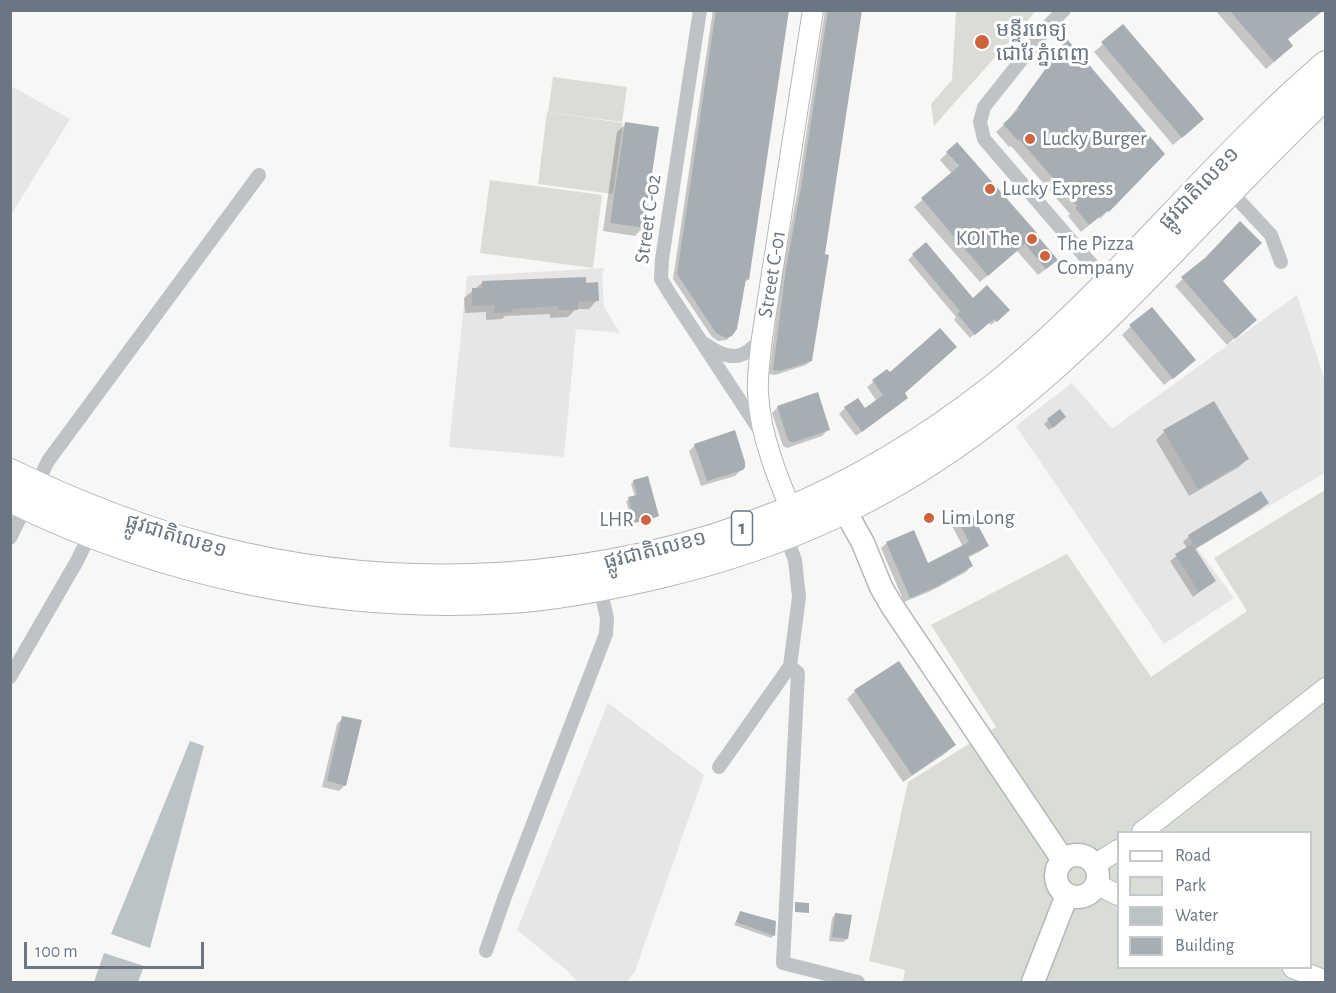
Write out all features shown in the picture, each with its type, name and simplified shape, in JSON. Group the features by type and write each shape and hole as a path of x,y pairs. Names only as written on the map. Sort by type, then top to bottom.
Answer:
{"highway":[{"name":"ផ្លូវជាតិលេខ១","path":"10,472 24,497 90,534 153,557 208,573 296,591 366,599 425,602 510,600 600,588 687,569 839,500 920,468 989,421 1077,345 1115,292 1204,182 1326,63"},
{"name":"ផ្លូវជាតិលេខ១","path":"1115,292 1230,191 1326,96"},
{"name":"ផ្លូវជាតិលេខ១","path":"24,497 100,512 162,534 216,549 311,568 368,575 510,575 585,567 732,531 789,523"}],"main road":[{"path":"839,500 863,543 881,587 892,606 1063,860"},
{"path":"1077,855 1089,860 1095,874 1088,894 1080,897 1066,895 1055,878 1063,860 1077,855"},
{"path":"1033,982 1066,895"}],"street":[{"name":"Street C-02","path":"700,10 660,269 661,279 766,440"},
{"name":"Street C-01","path":"789,523 766,440 758,394 762,338 813,10"},
{"path":"1064,10 984,106 980,122 984,138 1115,292"},
{"path":"10,538 24,497 48,461 259,175"},
{"path":"1230,191 1271,235 1281,262"},
{"path":"699,340 717,353 739,356 752,350 762,338"},
{"path":"719,767 790,666 799,597 789,523"},
{"path":"10,677 77,561 90,534"},
{"path":"486,951 606,634 607,618 600,588"},
{"path":"790,666 798,673 783,963 858,982"},
{"path":"1143,831 1326,688"},
{"path":"1117,852 1095,874 1117,893"},
{"path":"1296,969 1326,981"}],"shaded area":[{"path":"11,86 70,119 11,215"},
{"path":"604,268 602,276 604,307 620,333 576,329 564,457 449,447 467,276"},
{"path":"1297,295 1325,381 1325,473 1197,548 1234,598 1164,644 1016,426 1072,383 1112,429"},
{"path":"608,703 704,775 635,971 627,982 577,982 569,972 517,930"}],"green space":[{"name":"មន្ទីរពេទ្យ ជោរែ ភ្នំពេញ","path":"956,11 1036,11 934,126 931,104 952,80"},
{"path":"553,77 627,87 622,122 548,112"},
{"path":"547,112 623,123 613,194 538,184"},
{"path":"490,180 602,195 593,268 480,253"},
{"path":"1325,490 1325,982 903,982 905,970 869,961 908,782 996,727 931,625 1067,554 1151,677 1247,611 1214,558"}],"water":[{"path":"190,741 204,746 150,948 111,934"},
{"path":"104,953 144,966 138,982 94,982"}],"building":[{"path":"716,10 789,10 749,280 746,279 737,329 732,336 726,338 716,333 677,274"},
{"path":"828,10 862,10 825,254 829,255 812,361 780,371 773,370 786,268 801,188"},
{"path":"1229,10 1324,10 1288,39 1293,46 1274,62"},
{"path":"1123,24 1204,119 1182,138 1101,42"},
{"path":"1067,39 1165,154 1109,212 1107,211 1089,225 1075,208 1077,206 1019,139 1018,141 1003,124 1019,109 1018,107"},
{"path":"625,122 659,127 644,228 610,223"},
{"path":"957,142 1058,260 1046,269 1025,244 988,276 921,198 959,166 946,152"},
{"path":"1240,221 1262,243 1223,281 1257,320 1235,339 1181,277 1205,258"},
{"path":"926,242 973,298 987,285 1010,310 997,322 994,319 975,335 957,314 960,311 912,254"},
{"path":"586,277 586,283 598,282 599,301 578,302 578,310 558,310 558,306 512,309 512,312 494,313 494,305 472,306 472,288 482,288 482,281"},
{"path":"1152,307 1196,360 1173,379 1129,325"},
{"path":"940,328 957,347 905,393 908,398 862,432 844,407 858,398 865,408 883,395 872,380 887,369 890,372"},
{"path":"818,392 830,430 791,442 788,440 777,406"},
{"path":"1214,401 1249,459 1198,489 1163,430"},
{"path":"1060,409 1066,417 1053,428 1047,419"},
{"path":"735,430 745,467 743,470 707,481 694,444"},
{"path":"648,476 659,516 621,526 618,513 631,509 628,497 637,495 633,480"},
{"path":"1261,491 1269,503 1196,548 1188,535"},
{"path":"971,512 989,546 968,556 973,566 938,586 910,598 886,542 914,530 928,563 969,542 957,519"},
{"path":"1192,544 1216,581 1199,592 1175,554"},
{"path":"899,661 956,745 912,775 854,690"},
{"path":"342,716 362,720 346,786 327,781"},
{"path":"795,902 809,903 809,913 795,912"},
{"path":"740,911 776,921 775,936 736,922"},
{"path":"835,913 852,915 848,939 832,937"}],"place":[{"name":"មន្ទីរពេទ្យ ជោរែ ភ្នំពេញ","path":"982,42"},
{"name":"Lucky Burger","path":"1030,139"},
{"name":"Lucky Express","path":"990,189"},
{"name":"KOI The","path":"1032,239"},
{"name":"The Pizza Company","path":"1045,256"},
{"name":"Lim Long","path":"929,518"},
{"name":"LHR","path":"646,520"}]}
